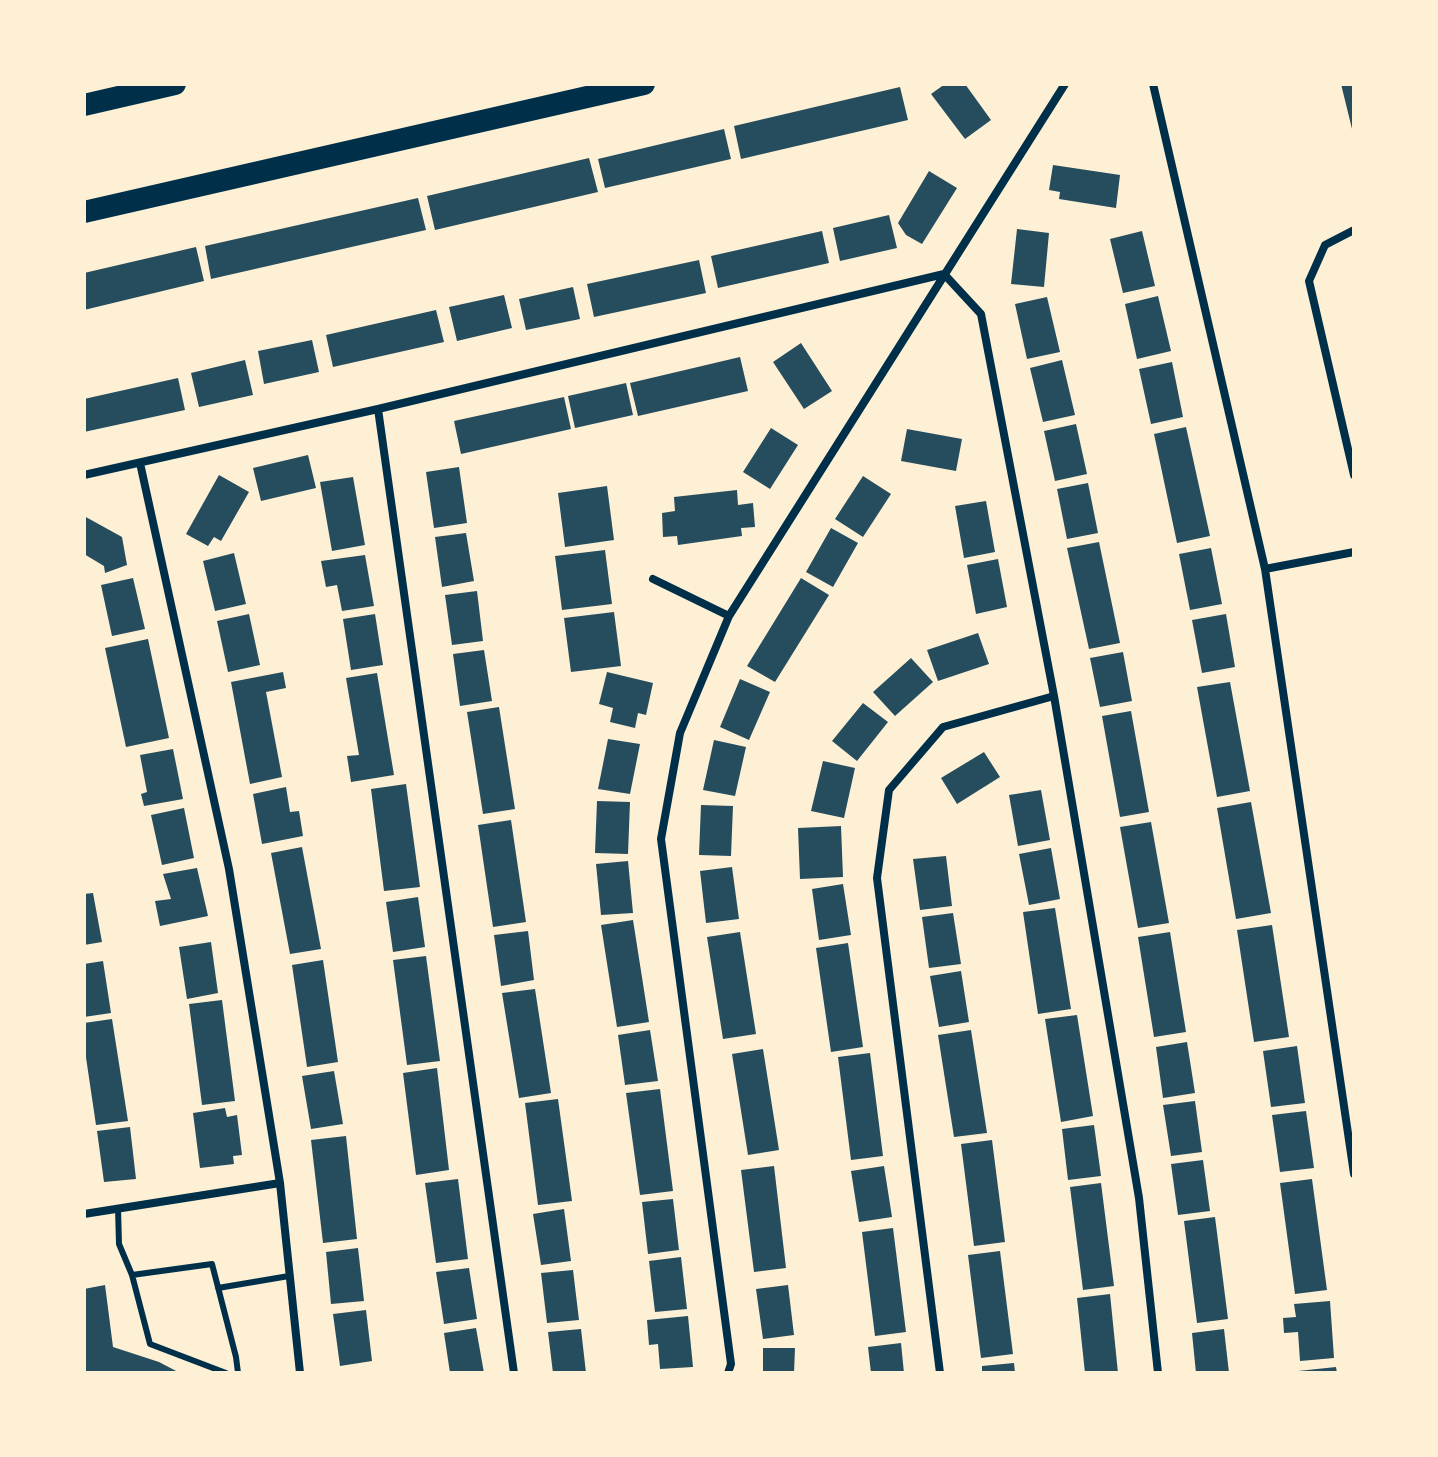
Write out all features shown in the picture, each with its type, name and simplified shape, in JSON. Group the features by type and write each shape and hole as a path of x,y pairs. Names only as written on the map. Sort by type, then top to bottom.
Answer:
{"highway":[{"path":"84,105 175,84"},
{"path":"84,212 644,84"}],"street":[{"path":"728,1373 731,1364 661,839 680,733 729,616 1065,84"},
{"path":"1153,84 1265,569 1354,1174"},
{"path":"1354,230 1325,245 1309,281 1354,475"},
{"path":"84,475 378,409 944,274"},
{"path":"944,274 981,314 1054,696 1139,1198 1158,1373"},
{"path":"378,409 514,1373"},
{"path":"140,463 229,869 280,1183 300,1373"},
{"path":"1265,569 1354,552"},
{"path":"653,579 729,616"},
{"path":"940,1373 877,878 889,790 943,727 1054,696"},
{"path":"84,1214 280,1183"}],"lane":[{"path":"118,1208 119,1244 132,1275 150,1344 226,1373"},
{"path":"132,1275 212,1264 238,1373"},
{"path":"218,1288 289,1276"}],"building":[{"path":"945,84 965,84 991,120 965,139 931,94"},
{"path":"1341,84 1354,84 1354,133 1353,133"},
{"path":"900,87 908,120 741,159 734,126"},
{"path":"724,129 731,159 605,188 598,159"},
{"path":"589,158 598,192 435,230 427,196"},
{"path":"1053,165 1120,175 1116,208 1059,199 1060,192 1049,190"},
{"path":"929,171 957,188 922,244 906,235 898,223"},
{"path":"418,198 426,230 211,279 205,246"},
{"path":"889,215 897,248 840,261 833,228"},
{"path":"1017,229 1049,233 1044,287 1011,284"},
{"path":"822,231 829,263 718,288 711,256"},
{"path":"1142,231 1155,286 1123,293 1110,239"},
{"path":"196,247 204,281 84,310 84,273"},
{"path":"699,260 706,293 594,317 587,284"},
{"path":"573,287 580,319 526,330 519,299"},
{"path":"504,295 512,328 457,341 449,307"},
{"path":"1158,296 1171,351 1137,359 1125,304"},
{"path":"1047,297 1060,352 1027,359 1015,304"},
{"path":"436,310 444,342 333,367 326,335"},
{"path":"312,340 319,372 264,384 258,351"},
{"path":"801,343 832,391 804,409 773,362"},
{"path":"740,357 748,391 638,416 630,383"},
{"path":"245,360 253,395 199,407 191,373"},
{"path":"1062,360 1075,415 1043,422 1030,368"},
{"path":"1172,362 1183,417 1151,424 1139,369"},
{"path":"178,378 185,410 84,432 84,399"},
{"path":"626,383 633,415 575,428 568,396"},
{"path":"564,397 571,429 461,454 454,421"},
{"path":"1076,424 1087,474 1055,481 1044,431"},
{"path":"1186,427 1210,536 1177,543 1154,434"},
{"path":"771,428 798,445 770,489 743,472"},
{"path":"907,429 962,439 956,471 901,461"},
{"path":"308,455 316,488 261,501 253,468"},
{"path":"459,467 467,523 434,528 426,472"},
{"path":"219,475 249,492 221,541 214,537 208,546 186,534"},
{"path":"863,476 891,494 863,537 835,519"},
{"path":"353,477 365,545 332,551 320,482"},
{"path":"1088,483 1098,533 1067,539 1057,489"},
{"path":"607,486 614,540 565,547 558,493"},
{"path":"737,490 738,505 753,503 755,527 741,528 742,536 678,545 677,536 663,537 662,513 675,511 674,497"},
{"path":"986,501 995,552 964,558 955,506"},
{"path":"84,516 122,537 127,565 105,573 104,566 84,554"},
{"path":"831,528 858,543 833,587 806,572"},
{"path":"466,533 474,581 442,587 435,537"},
{"path":"1099,542 1120,643 1089,649 1067,548"},
{"path":"1211,548 1222,604 1190,610 1179,554"},
{"path":"605,550 612,604 562,610 555,556"},
{"path":"234,553 246,604 215,611 203,561"},
{"path":"365,555 374,606 342,611 337,585 326,587 321,561"},
{"path":"998,559 1007,607 976,614 967,565"},
{"path":"133,578 145,629 112,636 101,585"},
{"path":"801,578 829,595 775,682 747,666"},
{"path":"477,591 483,641 452,645 445,595"},
{"path":"614,612 621,666 571,672 564,618"},
{"path":"249,614 260,665 228,672 217,621"},
{"path":"375,614 383,665 351,670 343,619"},
{"path":"1226,614 1235,667 1202,673 1192,620"},
{"path":"978,633 989,664 938,681 927,650"},
{"path":"148,639 169,738 126,747 105,648"},
{"path":"484,650 492,701 460,706 453,654"},
{"path":"1123,652 1132,701 1100,707 1090,658"},
{"path":"911,658 933,682 895,716 873,692"},
{"path":"283,672 286,688 266,692 282,777 250,784 231,682"},
{"path":"607,672 653,683 646,715 638,713 635,728 610,722 613,708 599,704"},
{"path":"377,673 394,775 351,782 347,756 359,755 346,678"},
{"path":"740,679 770,692 749,740 720,727"},
{"path":"1230,682 1250,791 1217,797 1197,687"},
{"path":"863,703 888,722 857,761 832,741"},
{"path":"499,707 515,809 483,814 467,712"},
{"path":"1131,711 1149,812 1120,817 1102,716"},
{"path":"608,739 640,744 630,794 598,789"},
{"path":"714,740 746,747 735,796 703,790"},
{"path":"173,749 183,799 144,806 141,794 147,792 140,755"},
{"path":"984,752 1000,777 957,804 941,778"},
{"path":"823,761 855,768 844,818 811,811"},
{"path":"406,784 420,887 384,891 371,789"},
{"path":"286,787 290,812 299,811 303,836 262,844 253,794"},
{"path":"1041,790 1050,840 1018,846 1009,795"},
{"path":"597,801 630,802 628,854 595,853"},
{"path":"1251,802 1271,913 1236,919 1217,808"},
{"path":"701,805 733,806 731,856 699,855"},
{"path":"184,808 194,858 162,865 151,815"},
{"path":"511,820 526,922 493,927 478,825"},
{"path":"1151,822 1169,923 1138,928 1120,827"},
{"path":"841,826 843,877 800,879 798,828"},
{"path":"302,847 321,949 290,954 271,853"},
{"path":"1051,848 1060,899 1029,905 1019,854"},
{"path":"946,856 952,906 920,910 913,859"},
{"path":"628,861 633,913 601,915 596,864"},
{"path":"732,867 739,919 706,923 700,871"},
{"path":"197,868 208,916 160,926 155,901 171,899 163,874"},
{"path":"843,884 851,935 819,940 812,889"},
{"path":"93,893 102,942 84,945 84,894"},
{"path":"418,897 425,947 393,952 386,902"},
{"path":"1055,908 1071,1009 1038,1014 1023,912"},
{"path":"953,913 961,964 929,968 922,917"},
{"path":"633,920 649,1022 617,1027 601,925"},
{"path":"1272,925 1289,1037 1254,1042 1237,930"},
{"path":"528,931 534,980 501,986 494,935"},
{"path":"740,932 756,1034 723,1039 707,937"},
{"path":"1170,932 1186,1032 1154,1037 1138,937"},
{"path":"211,942 218,993 187,999 179,947"},
{"path":"848,943 863,1047 831,1052 816,948"},
{"path":"426,956 440,1061 407,1065 393,960"},
{"path":"323,960 338,1062 307,1067 292,965"},
{"path":"103,961 111,1013 84,1017 84,964"},
{"path":"961,971 969,1022 939,1027 930,976"},
{"path":"535,989 551,1093 519,1098 502,993"},
{"path":"222,1000 235,1101 202,1105 189,1004"},
{"path":"1077,1015 1093,1116 1061,1122 1045,1019"},
{"path":"112,1019 128,1121 96,1125 84,1044 84,1023"},
{"path":"650,1030 658,1081 625,1085 618,1035"},
{"path":"971,1030 987,1133 954,1137 938,1035"},
{"path":"1187,1042 1195,1093 1163,1098 1156,1047"},
{"path":"1297,1046 1305,1103 1271,1107 1263,1051"},
{"path":"763,1049 779,1150 748,1155 732,1054"},
{"path":"870,1053 883,1156 851,1160 838,1057"},
{"path":"437,1068 449,1170 416,1175 403,1073"},
{"path":"334,1071 343,1124 311,1129 302,1076"},
{"path":"660,1089 673,1191 640,1195 626,1093"},
{"path":"558,1099 572,1201 538,1205 525,1103"},
{"path":"1195,1101 1202,1152 1171,1156 1163,1105"},
{"path":"225,1108 227,1117 237,1115 242,1155 233,1156 234,1164 200,1168 193,1113"},
{"path":"1306,1111 1314,1168 1280,1172 1272,1115"},
{"path":"1094,1125 1101,1176 1068,1180 1062,1129"},
{"path":"130,1127 136,1179 104,1182 97,1131"},
{"path":"346,1136 357,1239 323,1243 311,1140"},
{"path":"992,1140 1005,1242 974,1246 961,1144"},
{"path":"1203,1160 1210,1211 1178,1215 1171,1164"},
{"path":"774,1166 786,1268 754,1272 741,1170"},
{"path":"884,1166 892,1217 859,1222 851,1171"},
{"path":"458,1179 468,1259 436,1263 425,1183"},
{"path":"1312,1179 1327,1290 1295,1294 1280,1183"},
{"path":"1101,1183 1114,1286 1083,1290 1070,1187"},
{"path":"673,1199 679,1250 648,1254 642,1202"},
{"path":"564,1209 571,1261 541,1265 533,1214"},
{"path":"1215,1217 1228,1319 1197,1323 1184,1221"},
{"path":"893,1228 906,1332 875,1336 862,1232"},
{"path":"358,1248 364,1301 331,1304 326,1252"},
{"path":"1000,1251 1013,1354 981,1358 968,1255"},
{"path":"681,1257 687,1309 655,1312 649,1261"},
{"path":"469,1268 477,1319 444,1324 436,1272"},
{"path":"573,1270 579,1320 547,1323 541,1273"},
{"path":"105,1285 113,1347 159,1362 180,1373 84,1373 84,1289"},
{"path":"788,1285 794,1335 763,1339 756,1289"},
{"path":"1110,1294 1118,1373 1085,1373 1077,1298"},
{"path":"1330,1301 1334,1358 1300,1361 1298,1332 1284,1333 1283,1318 1296,1317 1294,1304"},
{"path":"366,1310 372,1361 340,1366 333,1314"},
{"path":"688,1316 693,1367 660,1369 658,1344 649,1345 647,1320"},
{"path":"476,1328 484,1373 450,1373 444,1333"},
{"path":"581,1329 586,1373 553,1373 548,1332"},
{"path":"1224,1329 1229,1373 1196,1373 1192,1333"},
{"path":"901,1343 904,1373 871,1373 868,1347"},
{"path":"763,1348 795,1348 794,1373 763,1373"},
{"path":"1014,1363 1015,1373 982,1373 982,1366"},
{"path":"1336,1367 1337,1373 1298,1373 1298,1371"}]}
